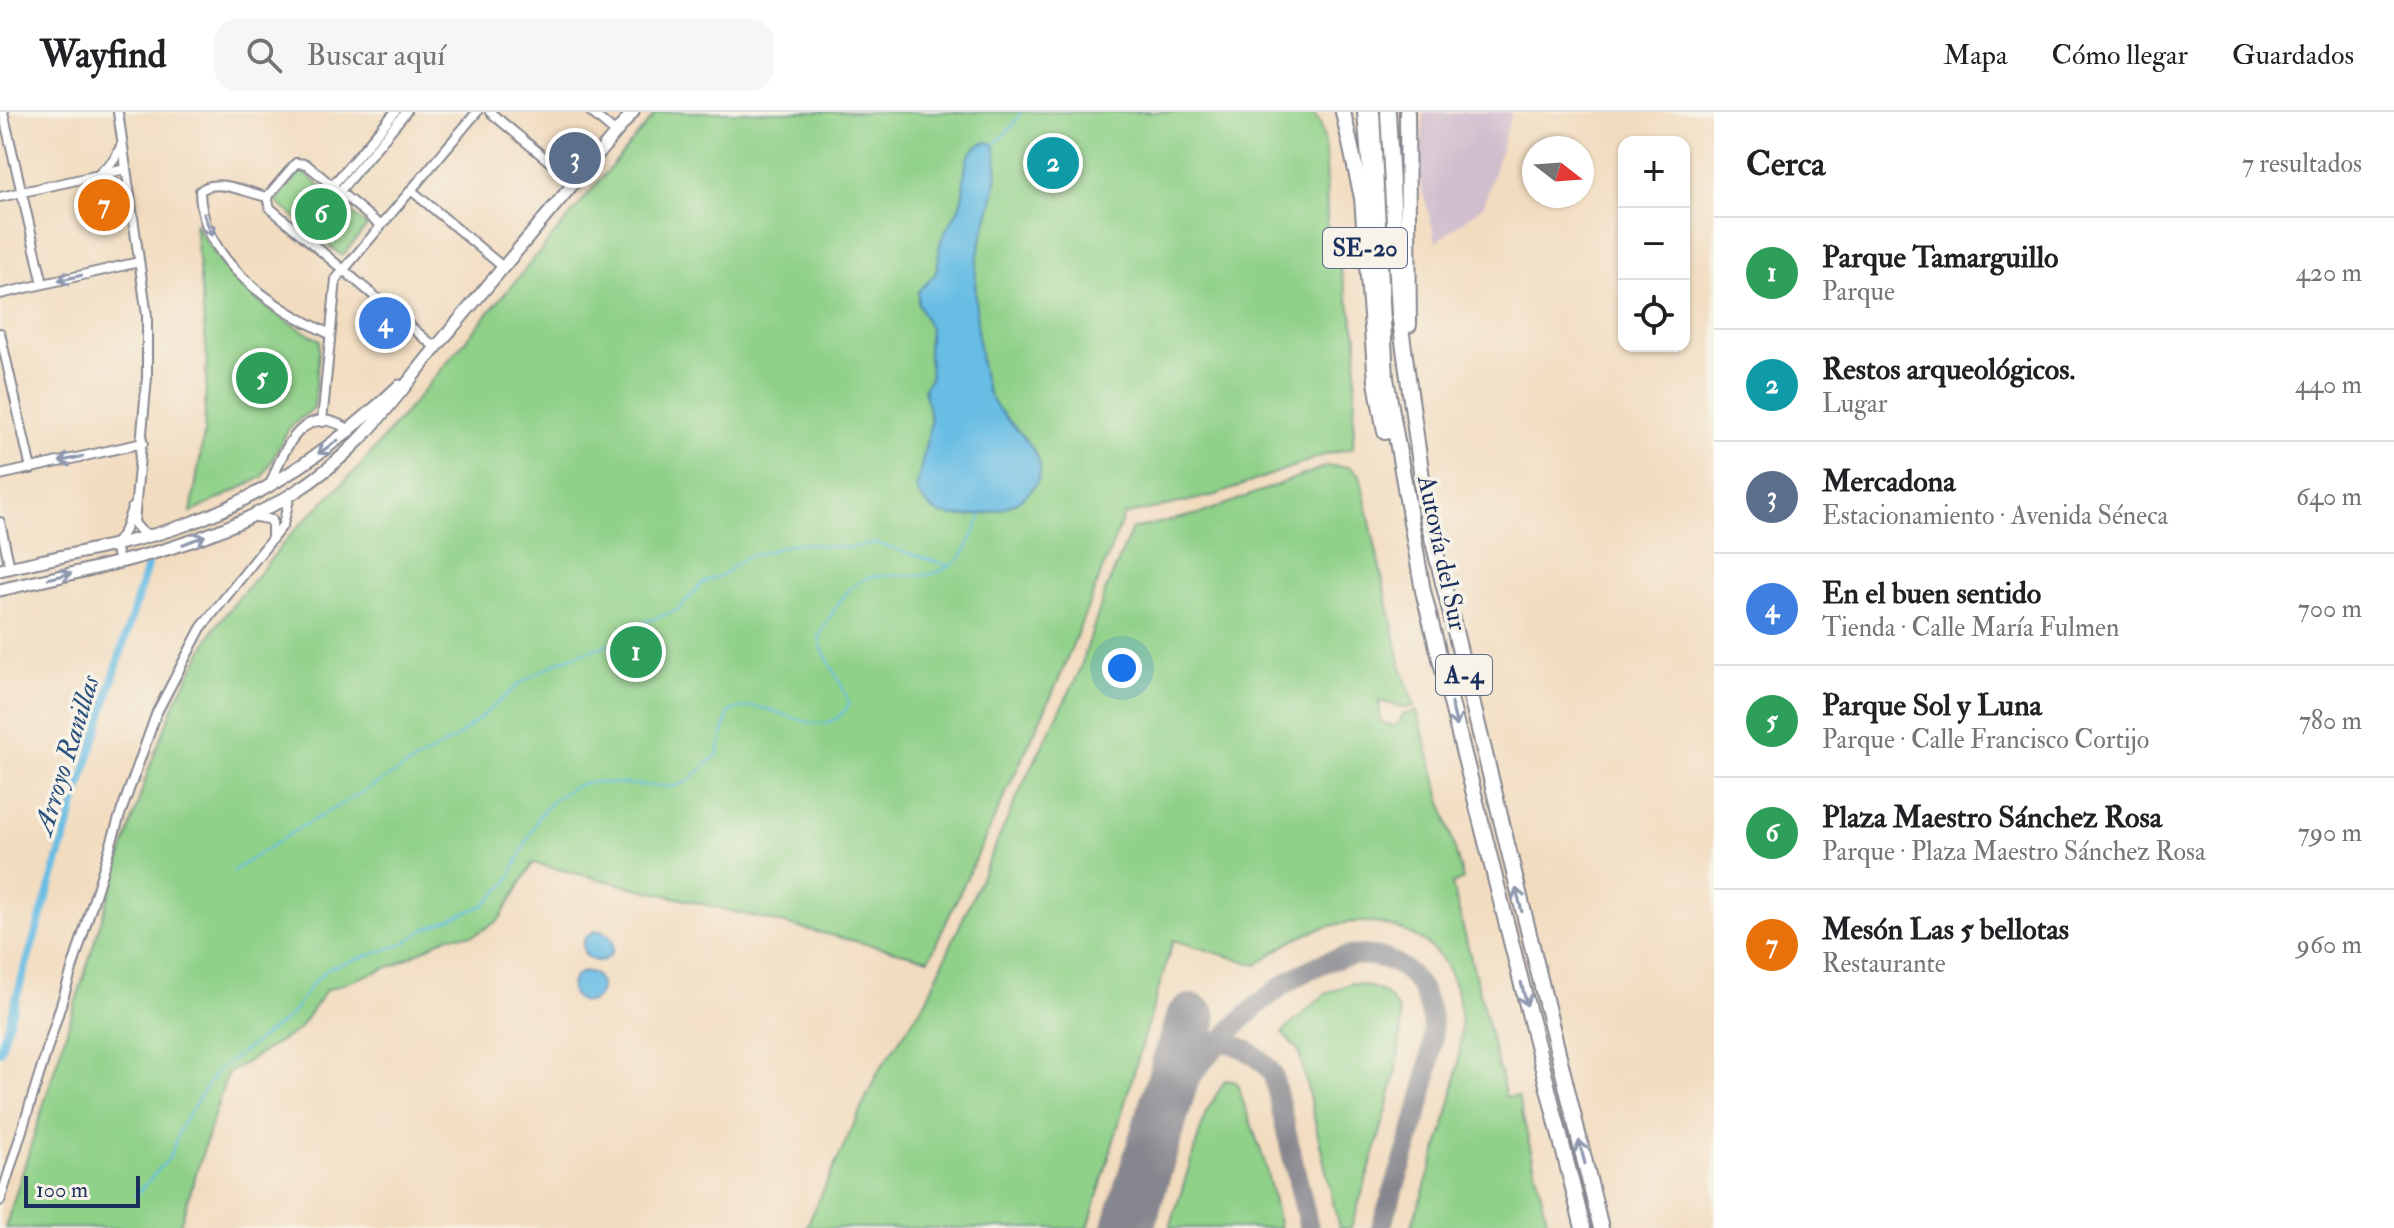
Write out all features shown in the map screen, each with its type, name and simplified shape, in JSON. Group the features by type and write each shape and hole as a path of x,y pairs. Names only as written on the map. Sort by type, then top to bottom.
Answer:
{"highway":[{"name":"SE-20","path":"1343,112 1362,198 1376,382 1396,490 1423,591"},
{"name":"Autovía del Sur","path":"1372,112 1380,312 1403,488 1423,591 1583,1228"},
{"name":"Autovía del Sur","path":"1388,112 1399,313 1414,440 1450,620 1601,1228"},
{"name":"SE-20","path":"1407,112 1409,324"},
{"path":"1409,324 1419,417 1414,440"},
{"path":"1539,1053 1575,1228"}],"street":[{"path":"3,112 43,284"},
{"path":"118,112 147,316 143,443 134,523 142,532 153,535"},
{"path":"336,189 395,112"},
{"path":"336,189 406,112"},
{"path":"322,422 336,279 477,112"},
{"path":"490,112 574,182"},
{"path":"591,112 616,133"},
{"path":"0,590 119,563 189,543 248,518 290,495 349,453 369,434 432,353 633,112"},
{"path":"1362,112 1380,312"},
{"path":"1401,112 1409,324"},
{"path":"98,175 114,160 122,143"},
{"path":"267,197 296,163 306,164 381,226"},
{"path":"0,197 126,169"},
{"path":"98,175 115,183 130,197"},
{"path":"267,197 217,185 207,185 200,191 211,234 238,273 288,312 330,334"},
{"path":"411,190 503,267"},
{"path":"267,197 270,208 343,270 432,353"},
{"path":"0,294 139,262"},
{"path":"0,333 31,469"},
{"path":"0,522 5,569 115,545 189,524 270,485 351,431 432,353"},
{"path":"0,386 11,383"},
{"path":"270,485 295,433 307,424 322,422 344,426 351,431"},
{"path":"0,475 143,443"},
{"path":"119,563 115,545 125,530 139,471"},
{"path":"0,1201 60,1004 157,712 201,628 283,525 290,495"},
{"path":"248,518 265,515 272,520 272,539"}],"shaded area":[{"path":"1424,112 1512,112 1484,205 1436,242 1419,177"}],"green space":[{"path":"657,112 1311,112 1320,122 1326,148 1327,238 1341,272 1357,335 1353,448 1327,454 1216,495 1124,515 1060,677 929,959 533,863 499,920 474,935 449,936 397,964 326,990 298,1030 227,1074 179,1228 5,1228 149,768 177,698 215,627 292,533 362,464"},
{"path":"302,171 367,226 342,256 275,201"},
{"path":"195,223 221,262 248,292 279,316 320,340 314,408 289,428 263,477 191,513 204,434 207,357"},
{"path":"1327,466 1350,467 1360,475 1401,666 1414,706 1406,708 1379,701 1381,722 1393,726 1400,722 1402,715 1417,711 1463,879 1452,884 1506,1097 1518,1096 1549,1228 1411,1228 1450,1104 1459,1057 1460,1013 1451,974 1427,944 1385,925 1368,922 1317,930 1285,945 1257,965 1173,940 1088,1228 806,1228 878,1072 926,1001 1023,784 1078,675 1105,592 1132,529 1203,513"},
{"path":"1351,983 1371,987 1388,996 1397,1008 1401,1025 1394,1082 1376,1150 1351,1228 1339,1228 1299,1051 1282,1033 1325,994"},
{"path":"1225,1080 1236,1082 1238,1087 1264,1160 1280,1228 1170,1228 1206,1113"}],"water":[{"path":"987,142 994,144 997,176 976,269 976,315 982,370 990,396 1029,444 1040,468 1038,481 1014,504 981,514 948,515 936,512 916,490 931,421 924,388 931,377 928,349 930,329 918,303 918,291 937,270 940,244 962,196 967,160 977,147"},
{"path":"598,931 609,935 613,946 609,957 598,961 587,957 583,946 587,935"},
{"path":"586,972 597,976 601,987 597,998 586,1002 575,998 571,987 575,976"}],"waterway":[{"path":"995,144 1012,127 1021,112"},
{"path":"135,1196 170,1157 181,1126 216,1072 290,1016 312,984 329,968 403,944 424,930 484,905 507,883 540,814 554,799 575,786 589,782 672,787 687,782 718,754 728,713 745,707 761,708 809,722 824,723 837,718 849,704 820,642 823,629 835,609 848,591 874,576 917,576 949,567 965,551 982,516"},
{"path":"233,871 293,832 456,738 521,683 558,662 611,643 637,625 678,610 702,583 724,574 744,558 796,543 848,548 876,543 949,566"},
{"name":"Arroyo Ranillas","path":"0,1051 148,563"}],"taxiway":[{"path":"1152,1148 1174,1102 1200,1066 1245,1016 1272,993 1301,974 1330,961 1360,955 1388,960 1404,969 1421,989 1431,1015 1433,1035 1416,1120 1381,1228"},
{"path":"1167,1100 1179,1063 1197,1045 1208,1042 1234,1044 1257,1057 1273,1075 1309,1228"}],"runway":[{"path":"1128,1228 1191,1020"}],"place":[{"name":"Mercadona","path":"575,158"},
{"name":"Restos arqueológicos.","path":"1053,163"},
{"name":"Mesón Las 5 bellotas","path":"104,205"},
{"name":"Plaza Maestro Sánchez Rosa","path":"321,214"},
{"name":"En el buen sentido","path":"385,323"},
{"name":"Parque Sol y Luna","path":"262,378"},
{"name":"Parque Tamarguillo","path":"636,652"}]}
